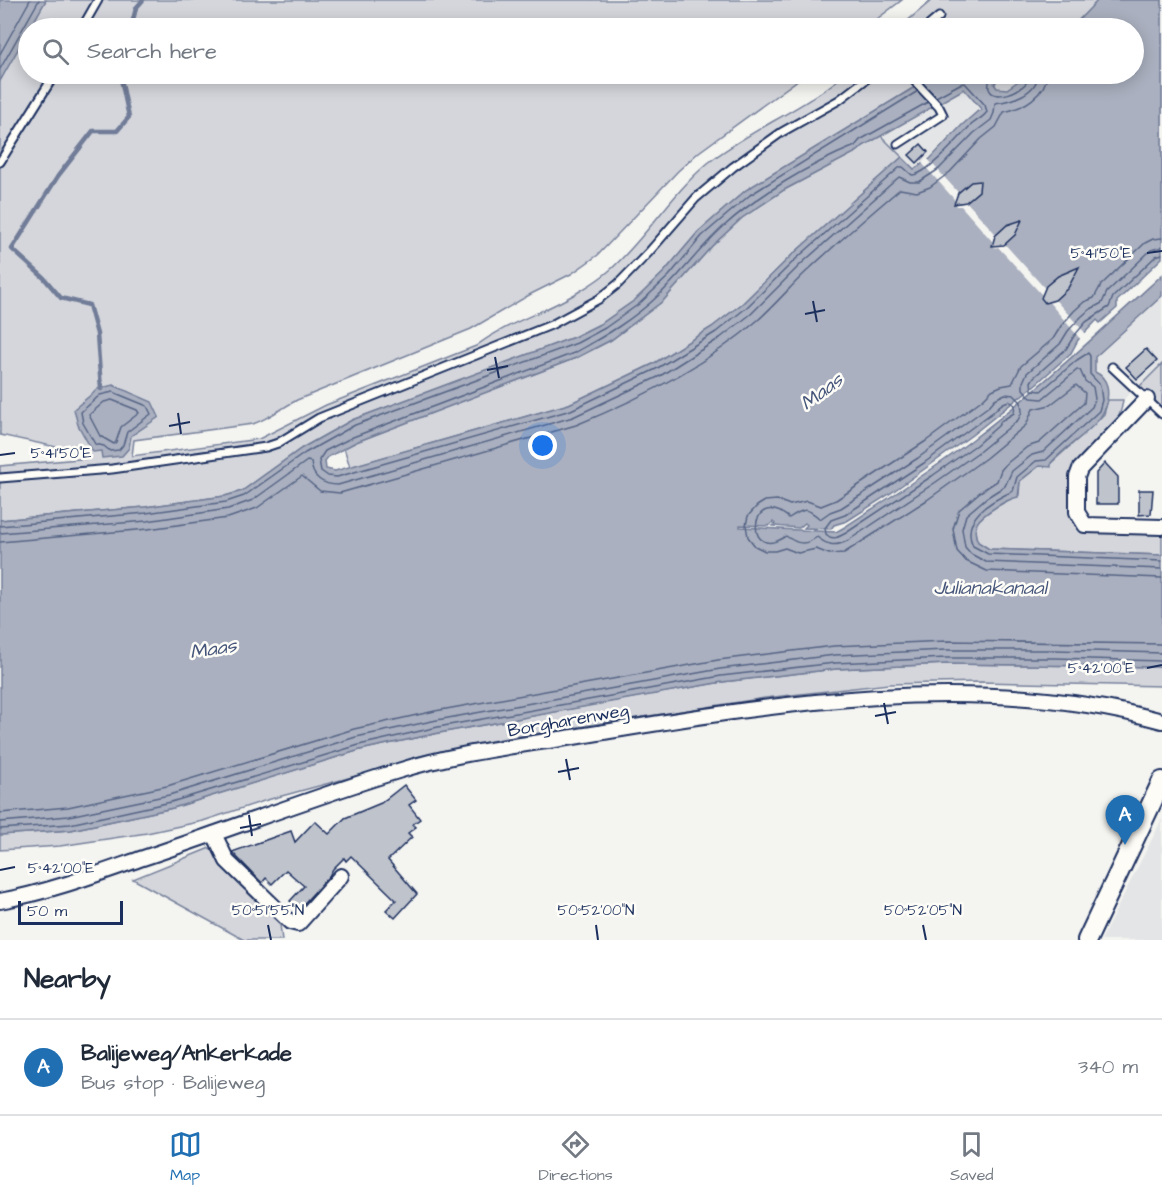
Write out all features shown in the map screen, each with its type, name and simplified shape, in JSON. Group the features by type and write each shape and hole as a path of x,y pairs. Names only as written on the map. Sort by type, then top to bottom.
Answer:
{"street":[{"path":"1147,399 1080,469 1077,477 1077,512 1085,525 1162,527"},
{"name":"Borgharenweg","path":"0,901 70,882 402,769 453,758 726,712 856,698 942,694 1030,699 1079,705 1126,711 1162,721"},
{"path":"1087,940 1162,781"},
{"path":"214,834 227,861 290,922 298,924 341,876"}],"lane":[{"path":"88,18 99,0"},
{"path":"0,162 50,84"},
{"path":"0,478 112,470 266,447 278,443 319,418 551,325 599,298 618,284 696,198 733,166 782,132 839,100 860,84"},
{"path":"898,144 943,115 939,107 917,84"},
{"path":"1112,367 1162,414"}],"shaded area":[{"path":"46,0 902,0 878,18 36,18"},
{"path":"932,0 1162,0 1162,225 994,87 995,84 1144,84 1144,18 911,18"},
{"path":"18,48 18,84 792,84 699,152 598,255 571,274 471,329 297,400 259,422 134,440 132,456 259,439 326,405 476,346 501,330 567,298 599,279 623,257 682,188 708,163 832,84 920,84 746,190 698,232 664,272 635,300 602,323 574,337 352,420 302,448 242,491 225,496 145,507 0,520 0,466 90,458 86,447 76,445 56,447 0,435 0,81"},
{"path":"964,88 982,111 916,169 881,136"},
{"path":"881,136 902,157 792,255 743,303 712,327 653,364 569,404 350,467 344,448 356,442 576,358 611,340 663,301 712,246 742,218 784,190 858,151"},
{"path":"1162,296 1162,364 1123,400 1108,400 1106,383 1095,373 1095,358"},
{"path":"1162,364 1162,408 1140,386"},
{"path":"1108,400 1123,400 1121,411 1103,441 1070,476 1070,514 1079,529 1162,531 1162,555 989,549 978,542 975,530 980,519 996,507 1019,495 1020,481 1039,466 1051,463 1089,429 1104,414"},
{"path":"947,664 1162,667 1162,686 980,682 889,684 765,698 501,739 416,757 396,765 267,800 203,821 147,833 60,846 0,850 0,835 71,830 173,808 360,750 439,733 722,682 836,669"},
{"path":"1162,819 1162,940 1101,940"},
{"path":"210,848 279,917 282,940 244,940 133,879"}],"water":[{"path":"0,0 46,0 36,18 18,18 18,49 0,81"},
{"path":"1098,0 1162,0 1162,258 1117,301 1117,308 1100,323 1097,320 1078,340 1071,353 1036,384 972,435 891,493 847,521 834,525 831,529 804,528 807,525 805,523 799,528 773,526 775,524 773,522 769,526 740,525 740,527 836,532 843,528 908,486 997,421 1069,360 1162,275 1162,296 1095,357 1095,372 1100,374 1107,386 1104,411 1098,420 1051,463 1051,467 1039,466 1020,481 1018,497 989,511 977,523 975,531 978,542 989,549 1162,555 1162,667 947,664 836,669 722,682 439,733 360,750 173,808 71,830 0,835 0,520 145,507 225,496 242,491 302,448 352,420 574,337 602,323 635,300 664,272 698,232 746,190 920,84 994,84 997,88 1007,89 1014,84 1144,84 1144,18 1081,18","holes":["964,89 982,110 978,111 930,159 914,169 902,157 792,255 743,303 712,327 653,364 569,404 335,471 326,469 325,461 328,457 356,442 576,358 611,340 663,301 712,246 742,218 784,190 858,151"]},
{"path":"113,385 152,402 159,417 131,436 129,448 122,456 102,458 101,451 93,452 78,425 74,409 98,389"}],"pier":[{"path":"927,158 1087,335 1082,341 1048,301 1045,303 1040,297 1042,295 998,247 995,248 992,241 961,206 957,206 954,199 922,163"}],"building":[{"path":"921,144 928,152 917,163 909,155"},
{"path":"980,181 979,191 966,202 954,204 958,193 971,182"},
{"path":"1022,220 1015,235 1004,245 992,246 995,236 1007,225"},
{"path":"1079,267 1068,288 1055,300 1045,303 1041,298 1046,286 1058,276"},
{"path":"1146,349 1157,361 1137,379 1126,367"},
{"path":"1105,463 1118,477 1118,504 1096,504 1096,473"},
{"path":"1139,490 1153,490 1151,514 1139,515"},
{"path":"404,785 416,800 409,805 420,819 413,824 416,827 408,833 412,837 388,860 417,894 395,918 386,910 396,900 351,856 346,861 344,858 333,869 299,909 290,901 304,886 286,870 272,884 266,878 262,883 232,852 291,831 295,842 315,821 329,834 345,818 381,803"}],"waterway":[{"path":"134,18 136,8 143,0"},
{"path":"101,389 97,334 89,305 61,298 44,278 12,249 58,176 93,131 117,131 129,117 122,84"}],"place":[{"name":"Balijeweg/Ankerkade","path":"1125,845"}],"water label":[{"name":"Maas","path":"821,391"},
{"name":"Julianakanaal","path":"990,587"},
{"name":"Maas","path":"213,648"}]}
